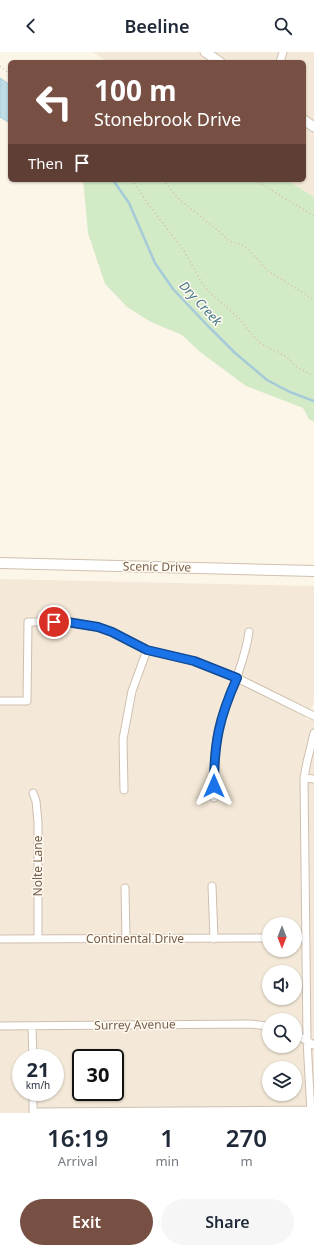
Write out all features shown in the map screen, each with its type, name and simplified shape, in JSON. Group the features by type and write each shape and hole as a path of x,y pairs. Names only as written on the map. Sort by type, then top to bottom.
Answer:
{"main road":[{"name":"Scenic Drive","path":"0,563 314,571"}],"street":[{"path":"205,52 217,60"},
{"path":"0,701 27,701 28,622 67,622 98,627 112,632 147,650 194,661 237,678 314,716"},
{"path":"214,798 214,764 219,726 246,651 249,632"},
{"path":"124,790 123,739 132,691 147,650"},
{"path":"33,1101 33,1113 310,1111 306,1040 304,778 314,733"},
{"path":"304,778 314,779"},
{"name":"Nolte Lane","path":"33,793 36,801 38,822 38,939"},
{"path":"212,886 214,938"},
{"path":"125,888 126,939"},
{"name":"Continental Drive","path":"0,940 262,938"},
{"name":"Surrey Avenue","path":"0,1026 250,1024 262,1025"},
{"path":"32,1026 32,1049"},
{"path":"302,1038 314,1045"}],"path":[{"path":"0,66 8,72"},
{"path":"133,182 184,251 208,291 240,319 260,343 287,357 297,367 314,376"},
{"path":"164,182 179,199 219,231 229,241 242,245 249,250 267,270 314,300"},
{"path":"258,182 314,216"}],"shaded area":[{"path":"93,52 314,52 314,197 290,182 306,182 306,60 104,60"},
{"path":"0,579 314,586 314,703 305,719 314,720 314,1113 0,1113"}],"green space":[{"path":"83,182 290,182 314,197 314,422 309,419 303,408 246,386 200,352 182,335 151,322 127,307 105,284 88,233"}],"water":[{"path":"0,78 8,84 8,122 0,117"}],"waterway":[{"name":"Dry Creek","path":"114,182 129,203 155,263 173,289 234,352 267,380 290,392 314,401"}],"route":[{"path":"54,622 67,622 98,627 125,638 147,650 194,661 237,678 225,706 219,726 215,747 214,786"}]}
